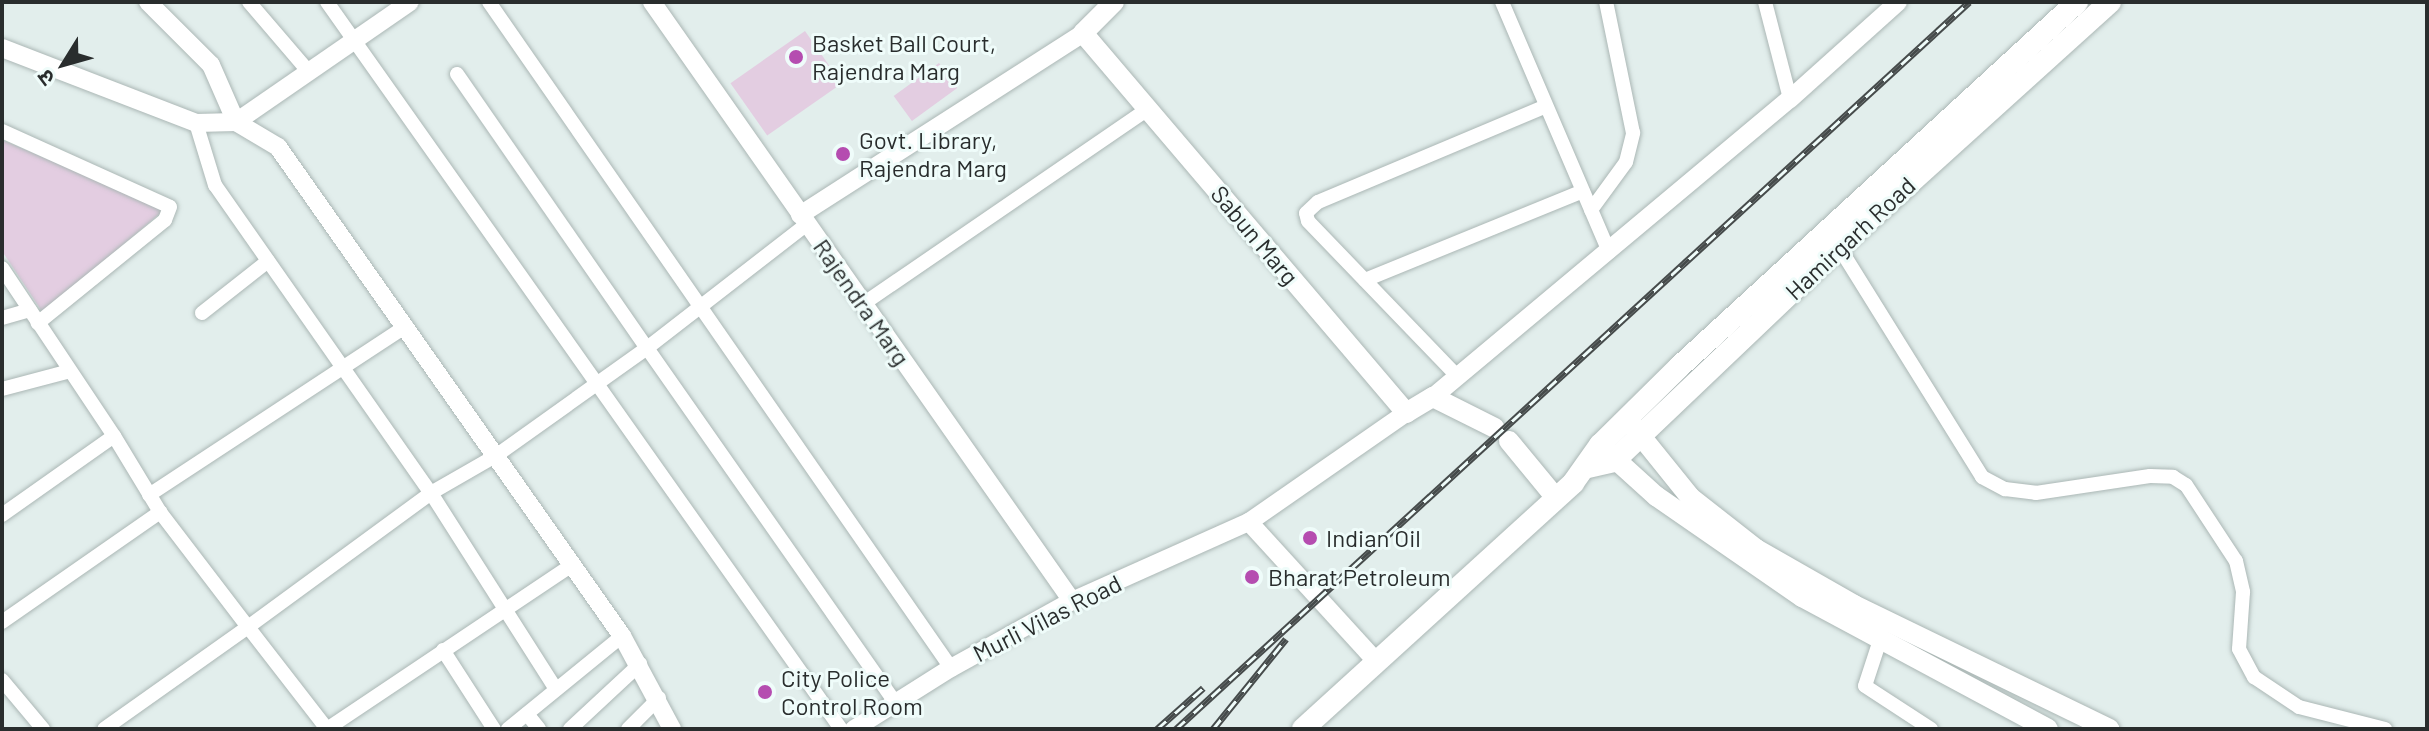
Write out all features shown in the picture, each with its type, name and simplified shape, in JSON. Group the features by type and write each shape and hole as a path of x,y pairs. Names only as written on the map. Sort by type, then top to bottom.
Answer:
{"main road":[{"path":"1083,33 1114,2"},
{"name":"Hamirgarh Road","path":"1607,453 1834,221 2077,2"},
{"name":"Hamirgarh Road","path":"1633,427 1839,247 2110,2"},
{"name":"Sabun Marg","path":"1083,33 1406,413"},
{"path":"1406,413 1433,397 1502,435 1556,498"},
{"path":"1633,427 1690,497 1756,549 1868,612 2109,729"},
{"path":"1303,729 1588,467 1607,453 1720,542 2016,722 2048,729"}],"street":[{"path":"148,2 211,65 236,122"},
{"path":"249,2 309,72"},
{"path":"327,2 594,384 841,729"},
{"path":"236,122 410,2"},
{"path":"489,2 951,668"},
{"name":"Rajendra Marg","path":"652,2 1072,601"},
{"path":"1502,2 1609,252"},
{"path":"1591,210 1626,162 1633,133 1606,2"},
{"path":"1765,2 1790,99"},
{"path":"1433,397 1790,99 1898,2"},
{"path":"104,729 431,493 497,455 701,310 804,219 1083,33"},
{"path":"2,48 196,123 236,122 278,147 622,636 659,698 672,729"},
{"path":"457,74 896,703"},
{"path":"1458,377 1308,221 1312,208 1546,106"},
{"path":"863,304 1148,109"},
{"path":"196,123 215,185 431,493 556,689"},
{"path":"2,131 170,207 165,220 38,323"},
{"path":"1365,280 1583,191"},
{"path":"1839,247 1982,477 2005,489 2036,493 2150,476 2180,481 2236,561 2243,592 2239,649 2254,677 2299,707 2385,729"},
{"path":"202,313 268,261"},
{"path":"2,268 114,436 160,512 327,729 572,565"},
{"path":"2,318 30,310"},
{"path":"149,495 307,387 345,369 406,326"},
{"path":"2,389 70,371"},
{"name":"Murli Vilas Road","path":"863,727 951,668 1072,601 1249,522 1406,413"},
{"path":"2,515 114,436"},
{"path":"2,622 160,512"},
{"path":"1249,522 1376,661"},
{"path":"508,729 622,636"},
{"path":"1880,640 1865,686 1931,729"},
{"path":"443,650 494,729"},
{"path":"570,729 640,664"},
{"path":"2,680 43,729"},
{"path":"628,729 659,698"},
{"path":"527,714 539,729"}],"shaded area":[{"name":"Basket Ball Court, Rajendra Marg","path":"805,31 842,83 767,136 730,83"},
{"path":"939,63 957,88 912,121 894,96"},
{"path":"2,140 165,209 43,313 2,251"}],"railway":[{"path":"1176,729 1969,2"},
{"path":"1213,729 1286,639"},
{"path":"1157,729 1203,688"}],"place":[{"name":"Basket Ball Court, Rajendra Marg","path":"796,57"},
{"name":"Govt. Library, Rajendra Marg","path":"843,154"},
{"name":"Indian Oil","path":"1310,538"},
{"name":"Bharat Petroleum","path":"1252,577"},
{"name":"City Police Control Room","path":"765,692"}]}
